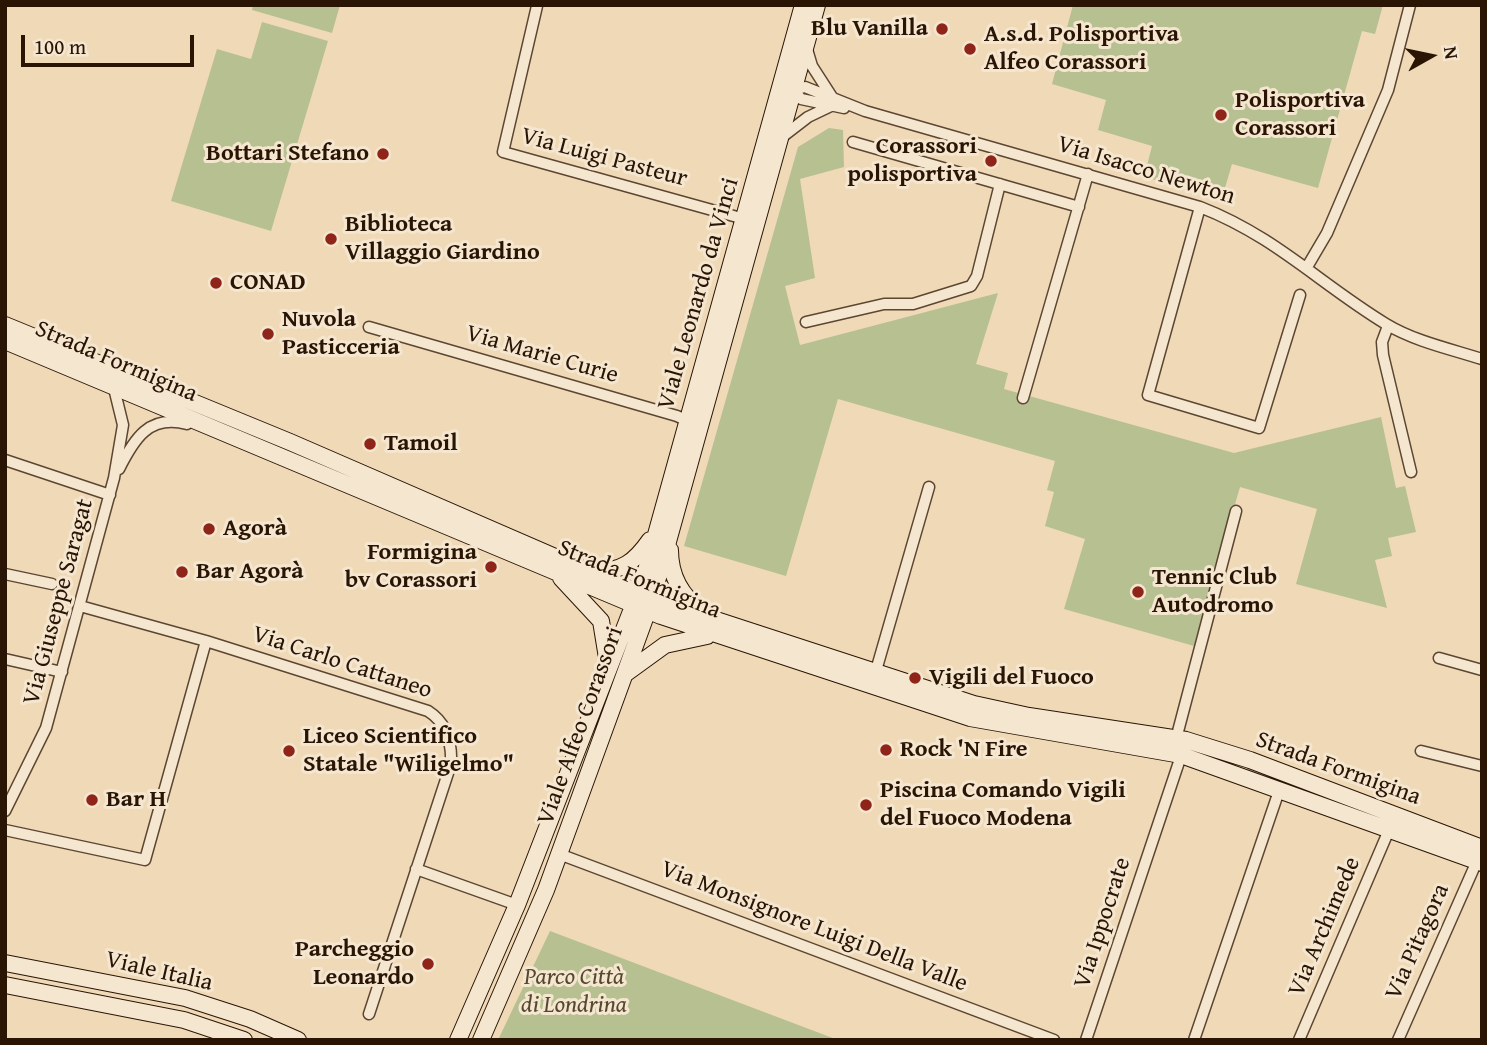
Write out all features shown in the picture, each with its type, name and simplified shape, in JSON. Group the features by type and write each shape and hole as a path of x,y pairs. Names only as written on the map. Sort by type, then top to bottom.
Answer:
{"street":[{"name":"Viale Leonardo da Vinci","path":"659,527 694,423 750,221 803,5"},
{"name":"Viale Leonardo da Vinci","path":"750,221 782,137 817,5"},
{"path":"1307,267 1326,233 1388,90 1410,5"},
{"name":"Via Luigi Pasteur","path":"537,6 503,152 750,221"},
{"path":"782,137 832,103 812,66 806,46"},
{"path":"785,74 793,90"},
{"name":"Via Isacco Newton","path":"793,90 805,86 832,103 1200,207 1257,232 1388,326 1482,359"},
{"path":"853,142 1079,207"},
{"path":"1023,398 1088,174"},
{"path":"806,322 884,304 913,304 971,286 977,276 999,184"},
{"path":"1200,207 1148,395 1259,428 1300,295"},
{"name":"Strada Formigina","path":"5,325 290,442 589,572 643,602 720,637 970,718 1181,745 1280,788 1390,830 1480,857"},
{"path":"1388,326 1382,348 1411,472"},
{"name":"Via Marie Curie","path":"369,327 694,423"},
{"name":"Strada Formigina","path":"5,341 50,345 113,384 557,573 643,602 712,619 974,704 1250,760 1480,857"},
{"name":"Via Giuseppe Saragat","path":"5,811 46,728 110,495 123,425 113,384"},
{"name":"Via Giuseppe Saragat","path":"114,478 138,435 156,424 173,420 223,433"},
{"name":"Viale Leonardo da Vinci","path":"670,541 694,423"},
{"path":"5,460 110,495"},
{"path":"875,674 929,487"},
{"path":"1181,745 1236,512"},
{"path":"589,572 612,571 630,565 659,527"},
{"name":"Viale Alfeo Corassori","path":"643,602 659,527"},
{"path":"670,541 670,563 677,584 690,602 712,619"},
{"name":"Viale Alfeo Corassori","path":"458,1040 670,541"},
{"path":"557,573 601,621 616,672 664,645 692,636 720,637"},
{"path":"5,574 52,584"},
{"name":"Via Carlo Cattaneo","path":"80,606 206,641 437,716 449,738 450,764 369,1014"},
{"path":"5,830 145,860 206,641"},
{"path":"1439,658 1482,670"},
{"path":"5,659 62,672"},
{"name":"Viale Alfeo Corassori","path":"481,1040 559,854 616,672"},
{"name":"Via Ippocrate","path":"1086,1040 1181,745"},
{"path":"1420,751 1482,766"},
{"name":"Strada Formigina","path":"1194,1040 1280,788"},
{"name":"Via Archimede","path":"1299,1040 1390,830"},
{"name":"Via Monsignore Luigi Della Valle","path":"559,854 1054,1040"},
{"name":"Via Pitagora","path":"1398,1040 1480,857"},
{"path":"416,869 517,905 531,925"},
{"name":"Viale Italia","path":"5,963 186,998 250,1019 298,1040"},
{"name":"Viale Italia","path":"5,985 184,1020 244,1040"},
{"path":"453,1040 466,1023"}],"green space":[{"path":"253,5 340,5 332,33 252,10"},
{"name":"Polisportiva Corassori","path":"1073,5 1383,5 1375,34 1362,31 1318,188 1232,164 1222,198 1144,177 1152,146 1098,130 1106,100 1052,84"},
{"path":"262,22 328,41 271,231 171,201 217,49 251,59"},
{"path":"829,128 843,130 844,167 800,179 815,278 785,286 800,345 998,293 976,364 1008,373 1004,389 1234,453 1381,417 1396,488 1405,486 1416,532 1388,538 1392,556 1375,560 1387,608 1296,584 1317,509 1240,487 1194,646 1064,609 1085,539 1045,526 1054,492 1047,490 1055,461 838,399 786,576 684,546 798,147"},
{"name":"Parco Città di Londrina","path":"550,931 838,1040 498,1040"}],"place":[{"name":"Blu Vanilla","path":"942,29"},
{"name":"A.s.d. Polisportiva Alfeo Corassori","path":"970,49"},
{"name":"Polisportiva Corassori","path":"1221,115"},
{"name":"Bottari Stefano","path":"383,154"},
{"name":"Corassori polisportiva","path":"991,161"},
{"name":"Biblioteca Villaggio Giardino","path":"331,239"},
{"name":"CONAD","path":"216,283"},
{"name":"Nuvola Pasticceria","path":"268,334"},
{"name":"Tamoil","path":"370,444"},
{"name":"Agorà","path":"209,529"},
{"name":"Formigina bv Corassori","path":"491,567"},
{"name":"Bar Agorà","path":"182,572"},
{"name":"Tennic Club Autodromo","path":"1138,592"},
{"name":"Vigili del Fuoco","path":"915,678"},
{"name":"Rock 'N Fire","path":"886,750"},
{"name":"Liceo Scientifico Statale \"Wiligelmo\"","path":"289,751"},
{"name":"Bar H","path":"92,800"},
{"name":"Piscina Comando Vigili del Fuoco Modena","path":"866,805"},
{"name":"Parcheggio Leonardo","path":"428,964"}]}
